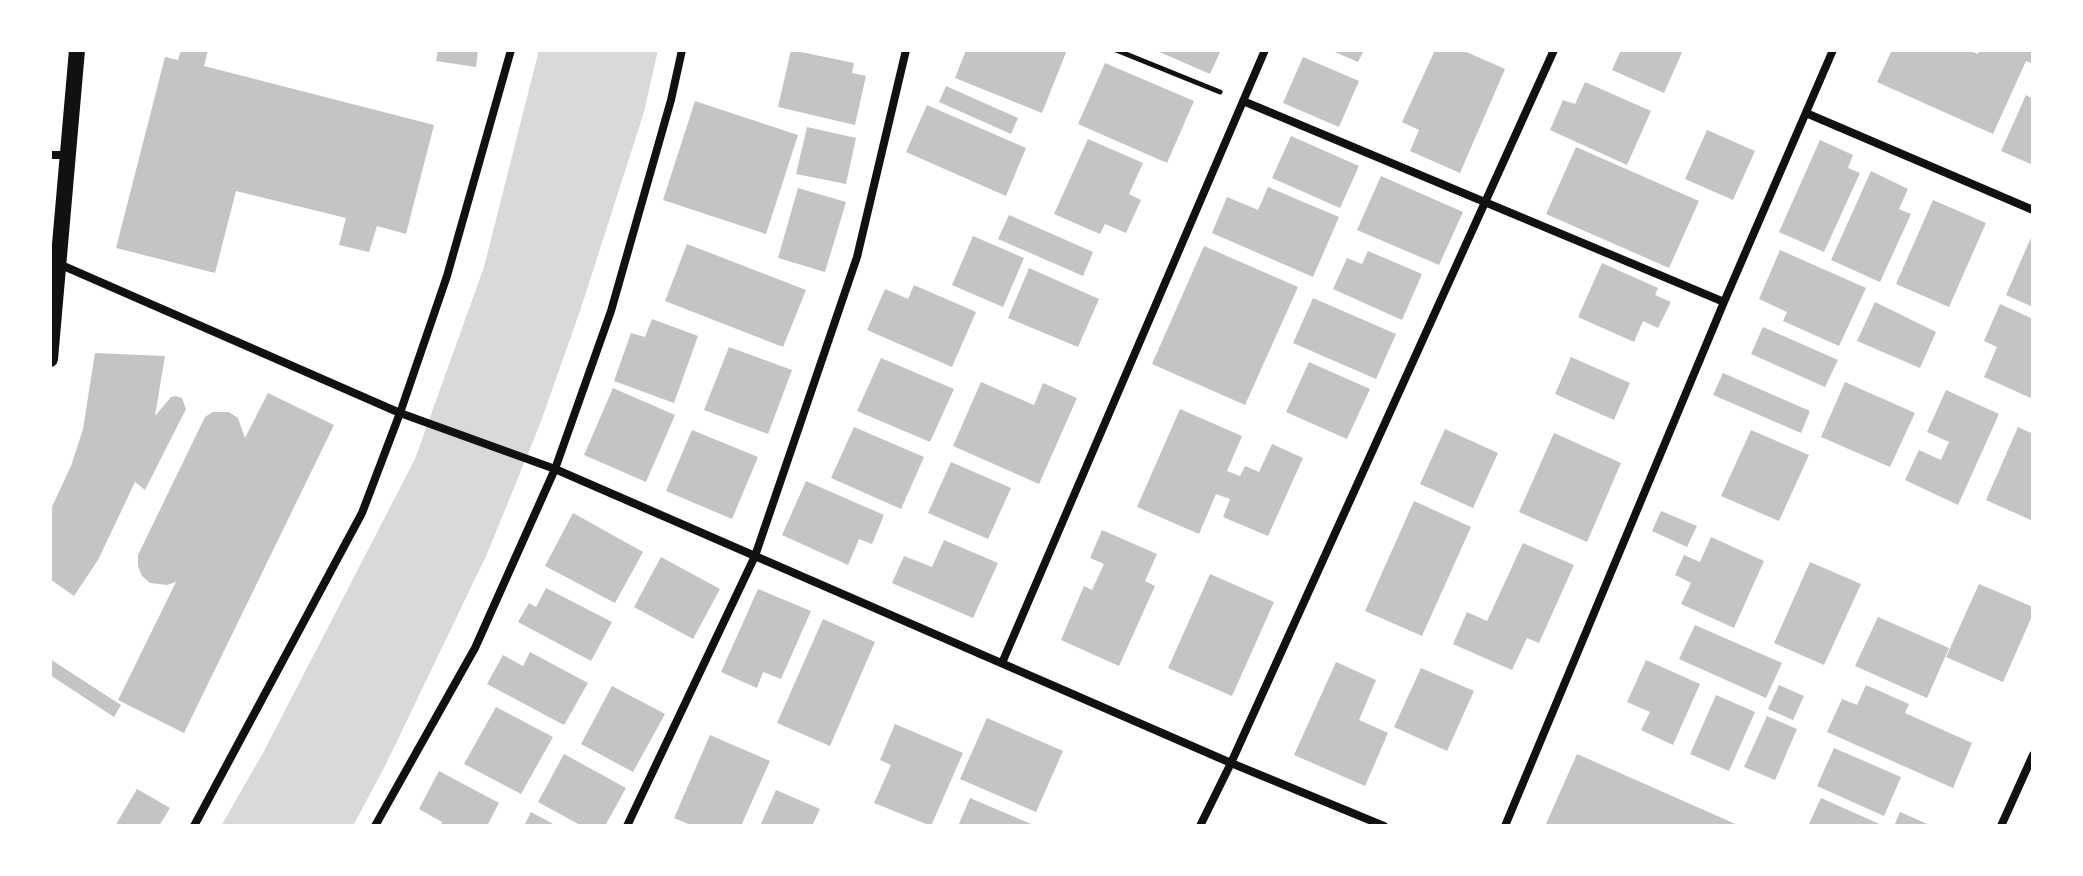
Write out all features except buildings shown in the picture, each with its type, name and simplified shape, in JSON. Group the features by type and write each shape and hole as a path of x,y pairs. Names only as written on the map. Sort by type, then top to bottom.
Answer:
{"main road":[{"path":"50,359 77,50"}],"street":[{"path":"194,826 362,513 447,276 511,50"},
{"path":"375,826 475,648 555,469 611,311 671,100 682,50"},
{"path":"627,826 755,556 857,257 906,50"},
{"path":"1002,663 1265,50"},
{"path":"1200,826 1554,50"},
{"path":"1505,826 1833,50"},
{"path":"1243,101 1724,302"},
{"path":"1806,113 2033,210"},
{"path":"50,155 68,154"},
{"path":"59,264 400,413 555,469 1231,763 1384,826"},
{"path":"2001,826 2033,755"}],"path":[{"path":"1116,50 1243,101"}],"shaded area":[{"path":"539,50 658,50 644,112 581,308 540,424 487,554 353,826 221,826 263,753 415,459 484,267"}]}
